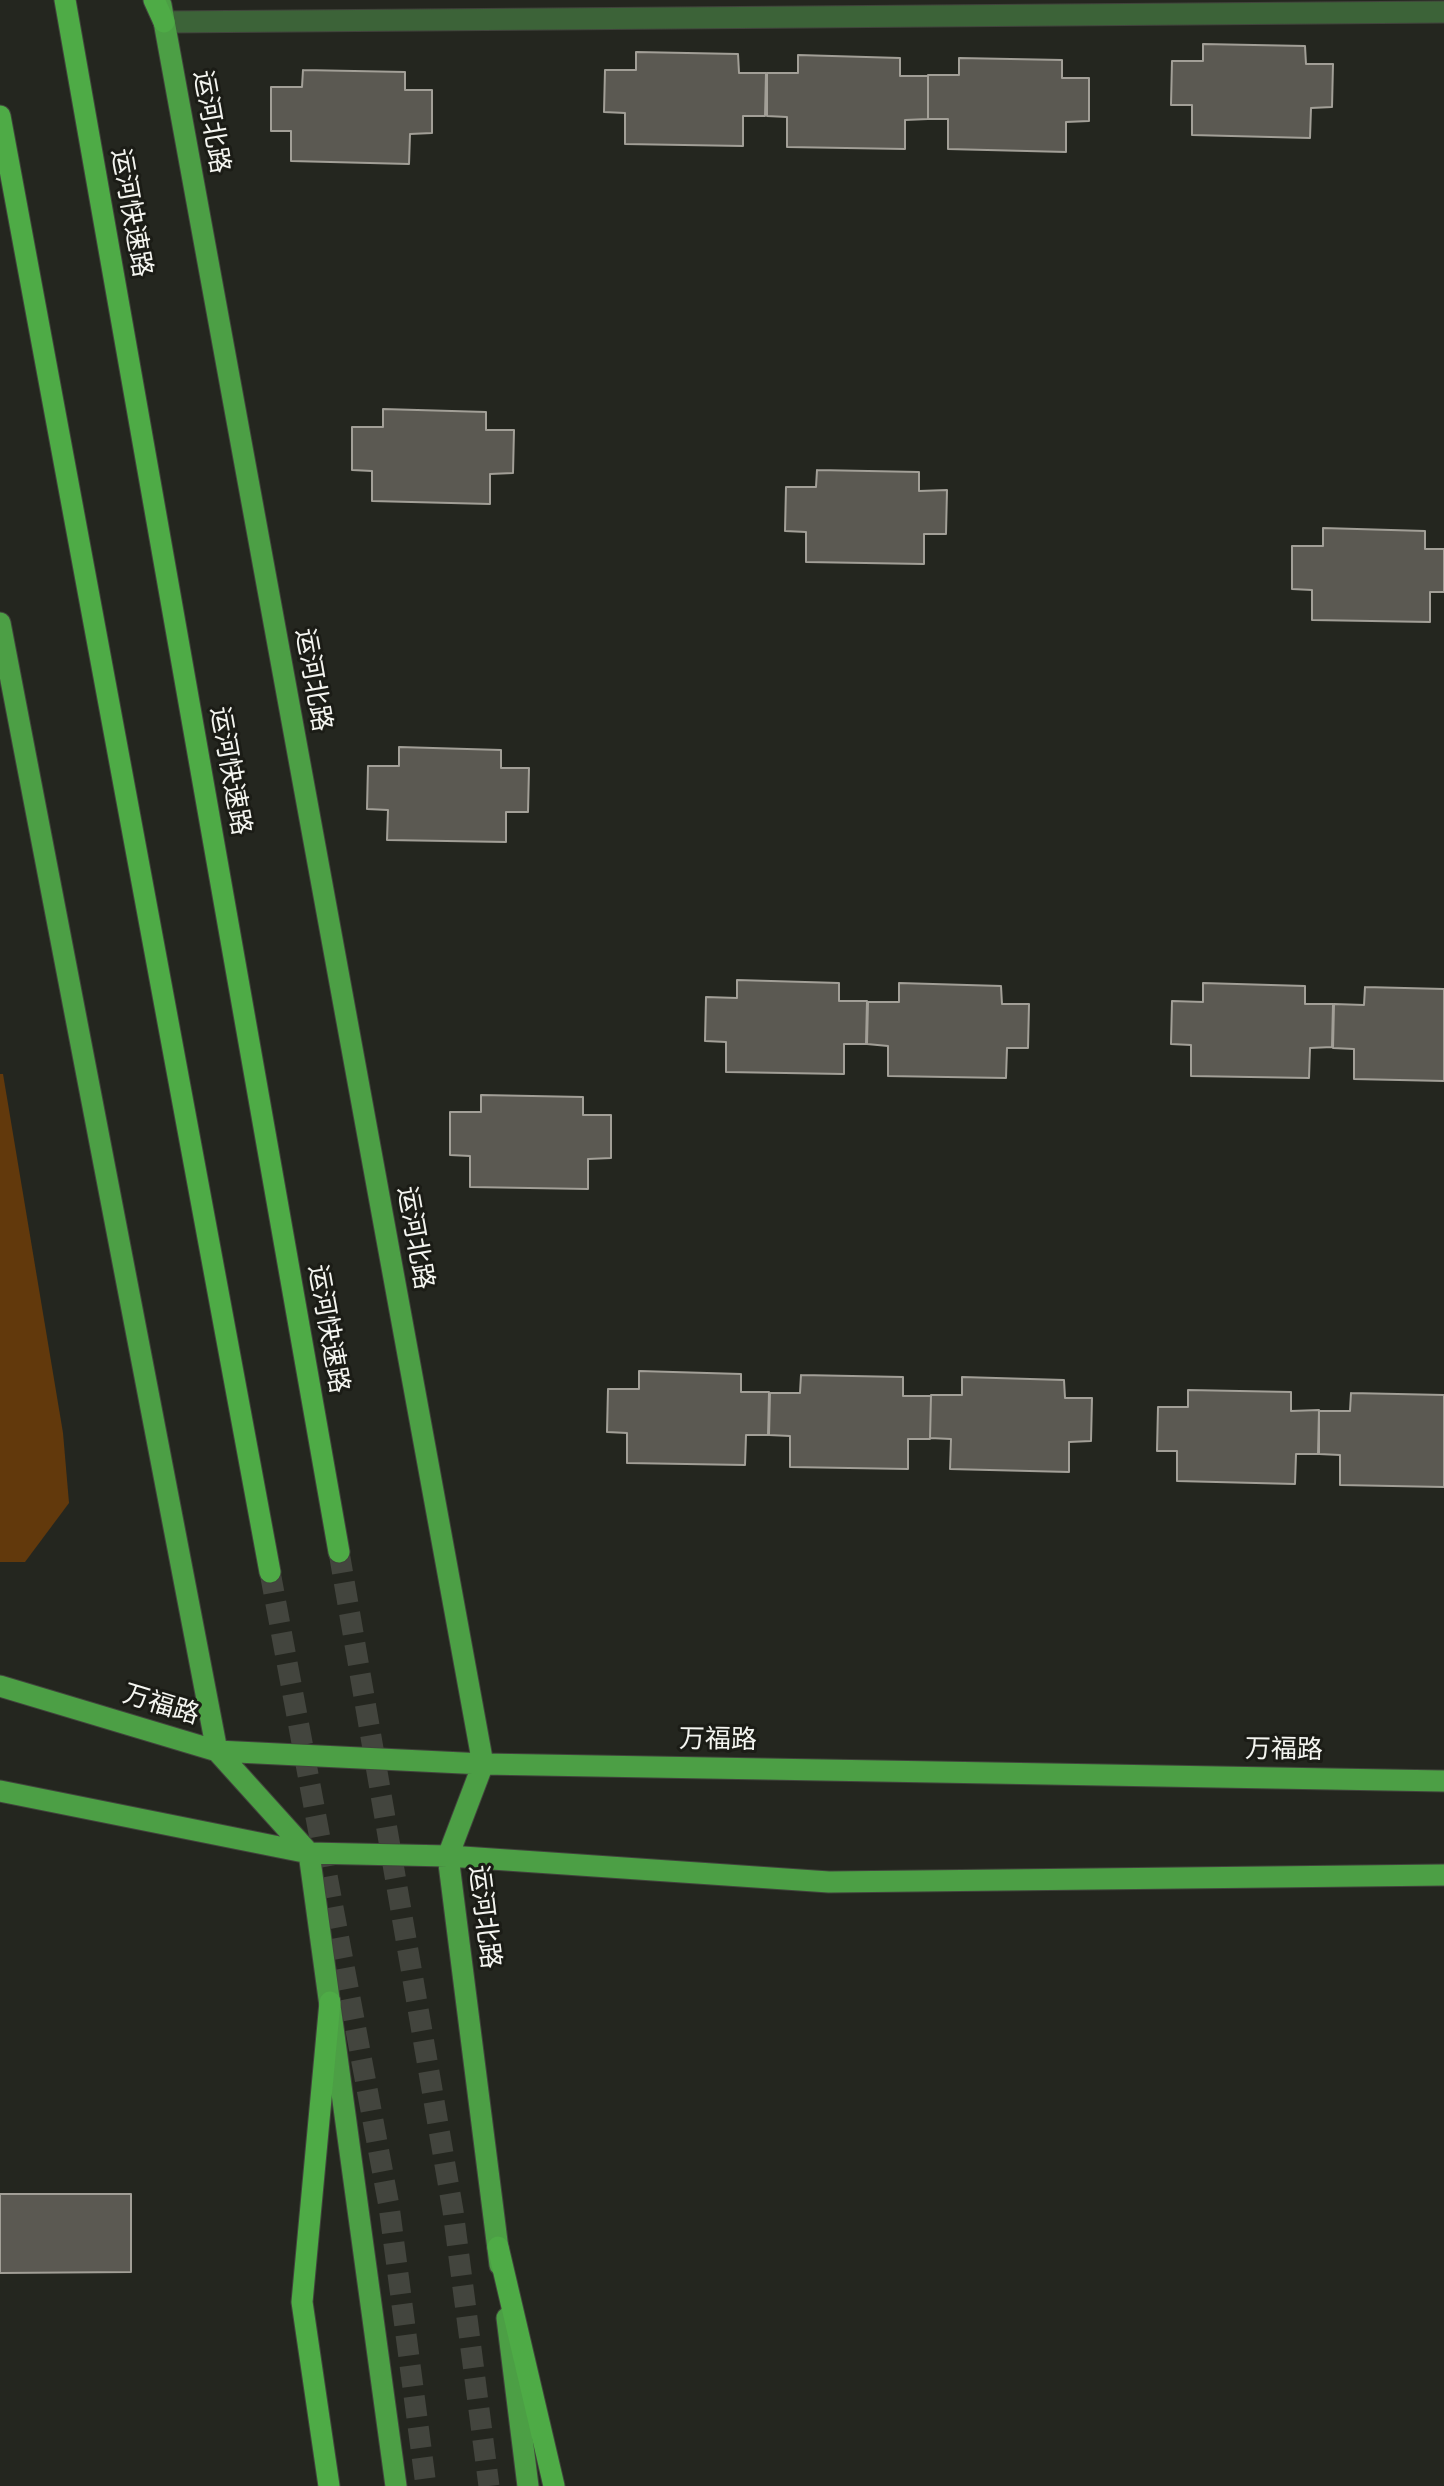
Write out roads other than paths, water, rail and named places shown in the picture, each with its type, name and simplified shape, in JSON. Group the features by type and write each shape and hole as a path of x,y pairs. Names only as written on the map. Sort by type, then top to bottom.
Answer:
{"highway":[{"name":"运河快速路","path":"65,0 339,1552"},
{"path":"153,0 164,22"},
{"path":"0,117 270,1572"},
{"path":"330,2002 302,2302 330,2486"},
{"path":"498,2247 554,2486"}],"main road":[{"name":"运河北路","path":"160,0 483,1764 448,1856 528,2486"},
{"path":"0,623 217,1751 309,1853 396,2486"},
{"name":"万福路","path":"0,1686 217,1751 483,1764 1444,1781"},
{"path":"0,1791 309,1853 448,1856 829,1882 1444,1874"}],"street":[{"path":"164,22 1444,12"}],"tunnel":[{"path":"339,1552 453,2211 489,2486"},
{"path":"270,1572 389,2206 426,2486"}]}
